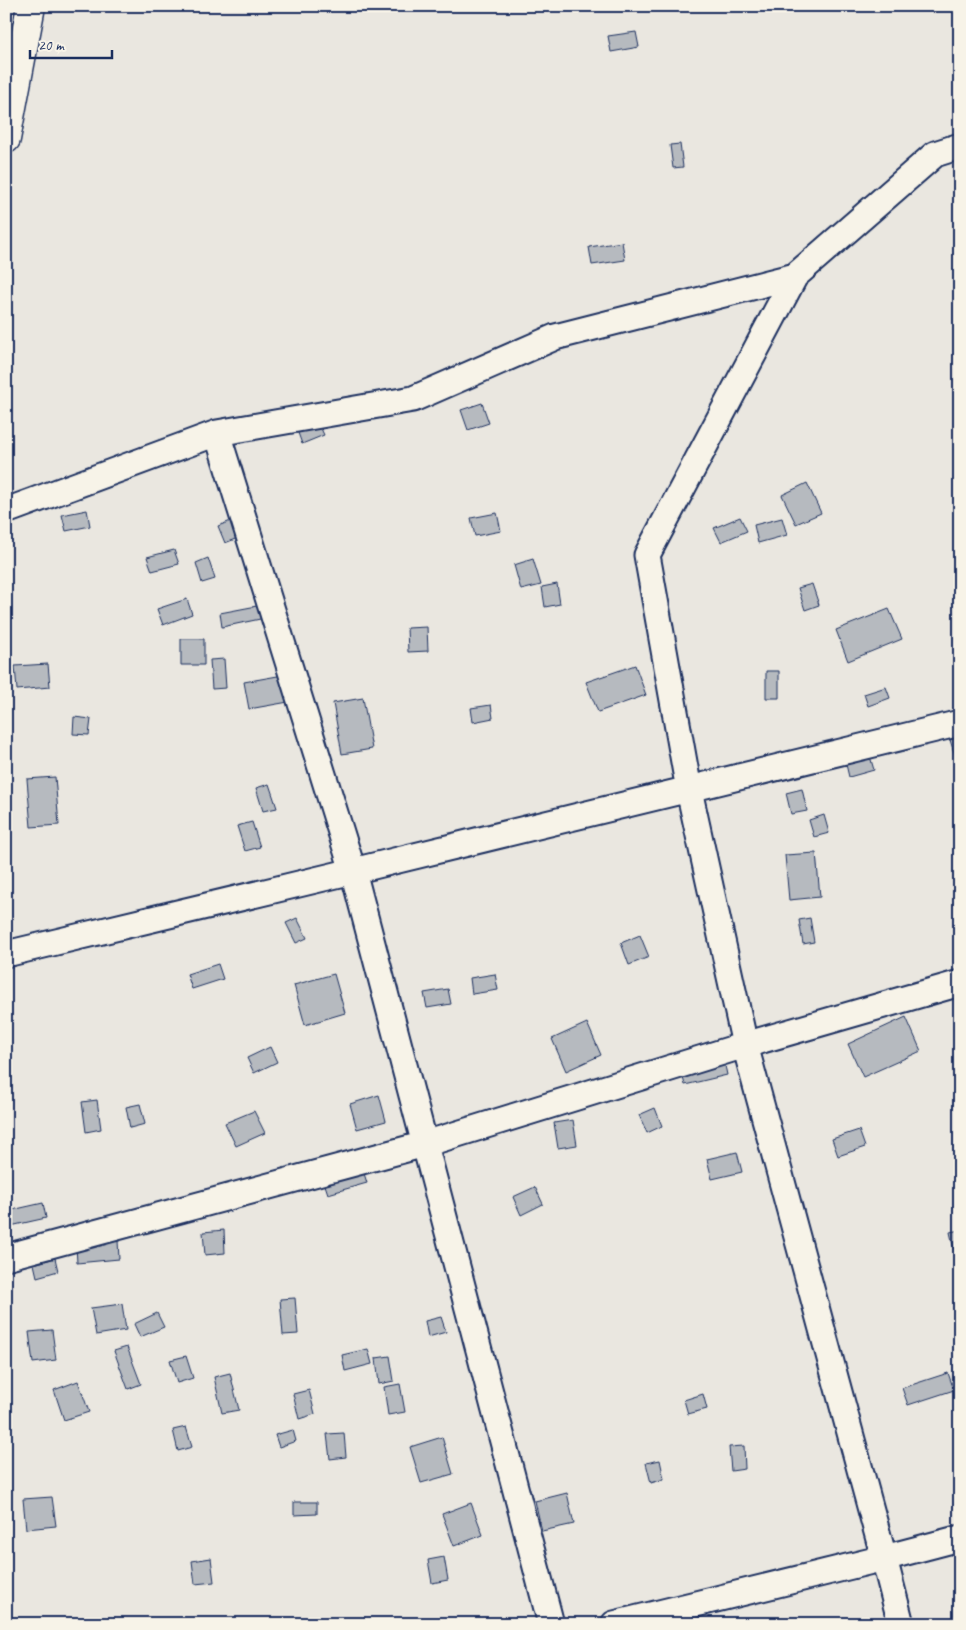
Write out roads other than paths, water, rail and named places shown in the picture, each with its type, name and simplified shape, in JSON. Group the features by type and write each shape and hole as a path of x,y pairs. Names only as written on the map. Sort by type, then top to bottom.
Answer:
{"main road":[{"path":"6,139 31,6"}],"street":[{"path":"902,1624 745,1045 689,790 647,555 795,276 935,154 960,146"},
{"path":"6,512 217,433 413,399 555,336 795,276"},
{"path":"217,433 352,871 551,1624"},
{"path":"6,954 960,723"},
{"path":"6,1257 425,1144 745,1045 960,983"},
{"path":"614,1624 960,1538"}]}
